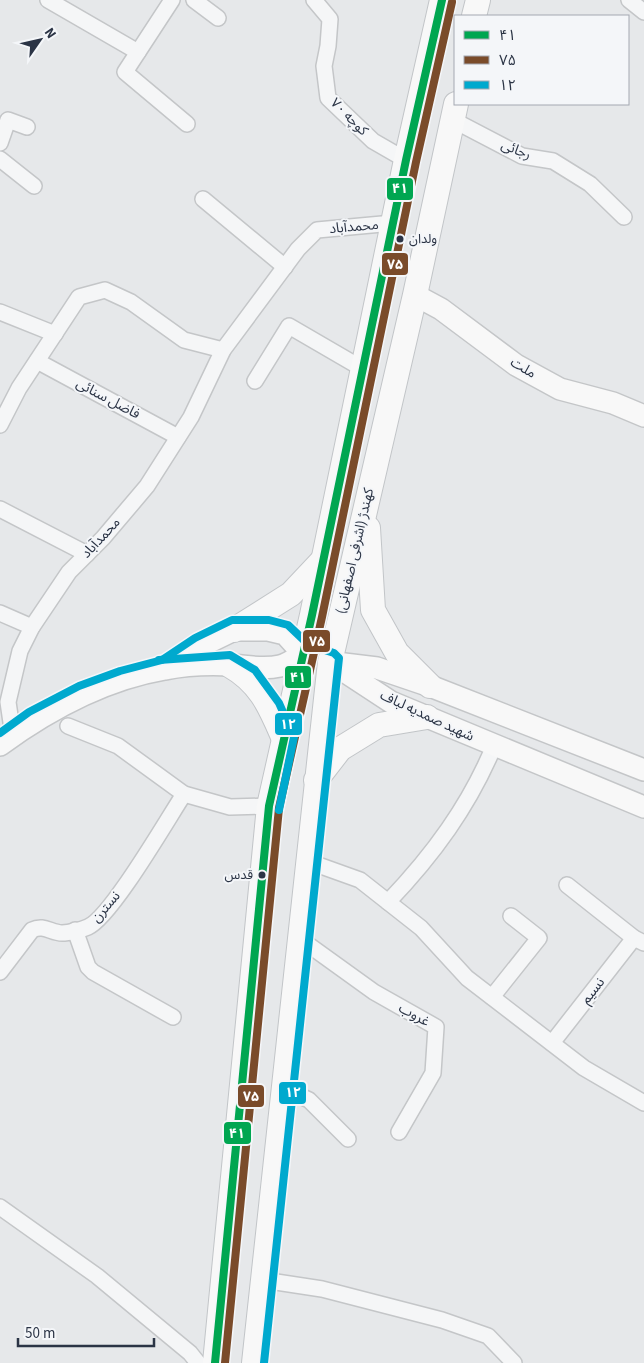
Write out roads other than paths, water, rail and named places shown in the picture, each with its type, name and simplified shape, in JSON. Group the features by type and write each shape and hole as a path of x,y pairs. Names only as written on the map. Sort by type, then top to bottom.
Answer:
{"main road":[{"name":"کهندژ (اشرفی اصفهانی)","path":"215,1363 269,806 304,654 406,160 442,0"},
{"path":"474,15 478,0"},
{"name":"کهندژ (اشرفی اصفهانی)","path":"254,1363 330,662 415,295 454,112"},
{"name":"ملت","path":"415,295 441,309 516,365 560,389 614,403 643,414"},
{"path":"366,502 373,610 397,653 430,686"},
{"path":"166,669 199,647 234,630 291,594 324,560"},
{"path":"234,630 268,630 285,634 304,654 330,662"},
{"path":"6,741 34,721 84,695 124,680 166,669 229,665 264,668 281,666 304,654"},
{"name":"شهید صمدیه لباف","path":"330,662 377,668 430,686 644,770"},
{"name":"شهید صمدیه لباف","path":"330,662 391,702 644,807"},
{"path":"229,665 247,676 252,682 270,708 284,739"},
{"path":"316,780 340,749 379,725 426,717"},
{"path":"548,768 558,736"}],"street":[{"path":"48,0 138,52"},
{"path":"172,0 124,72 187,124"},
{"path":"194,0 218,18"},
{"name":"کوچه ۷۰","path":"314,0 330,19 324,66 328,98 373,141 406,160"},
{"path":"629,0 644,12"},
{"name":"رجائی","path":"454,112 522,156 553,161 590,184 624,217"},
{"path":"0,143 8,120 27,127"},
{"path":"0,159 34,186"},
{"path":"203,199 285,267"},
{"name":"محمدآباد","path":"6,741 8,702 20,650 32,627 70,572 147,486 191,417 223,350 298,249 317,230 393,223"},
{"path":"0,425 19,388 79,297 105,290 131,302 184,340 223,350"},
{"path":"0,312 55,334"},
{"path":"256,382 289,326 363,369"},
{"name":"فاضل سنائی","path":"37,361 178,437"},
{"path":"0,509 87,554"},
{"path":"0,613 32,627"},
{"path":"68,726 118,746 184,794 230,807 269,806"},
{"path":"388,902 420,869 454,824 480,780 494,746"},
{"name":"نسترن","path":"0,972 32,930 45,928 61,934 89,927 114,902 184,794"},
{"path":"307,861 360,880 422,928 467,978 584,1068 644,1103"},
{"path":"567,885 639,941"},
{"path":"492,997 539,938 511,916"},
{"path":"75,930 88,967 93,972 173,1017"},
{"name":"غروب","path":"299,938 374,992 436,1027 433,1073 399,1132"},
{"name":"نسیم","path":"552,1043 639,941"},
{"path":"283,1088 309,1100 348,1139"},
{"path":"0,1207 97,1276 190,1353 198,1363"},
{"path":"263,1280 322,1289 442,1320 488,1336 514,1363"}],"place":[{"name":"ولدان","path":"400,239"},
{"name":"قدس","path":"262,875"}]}
